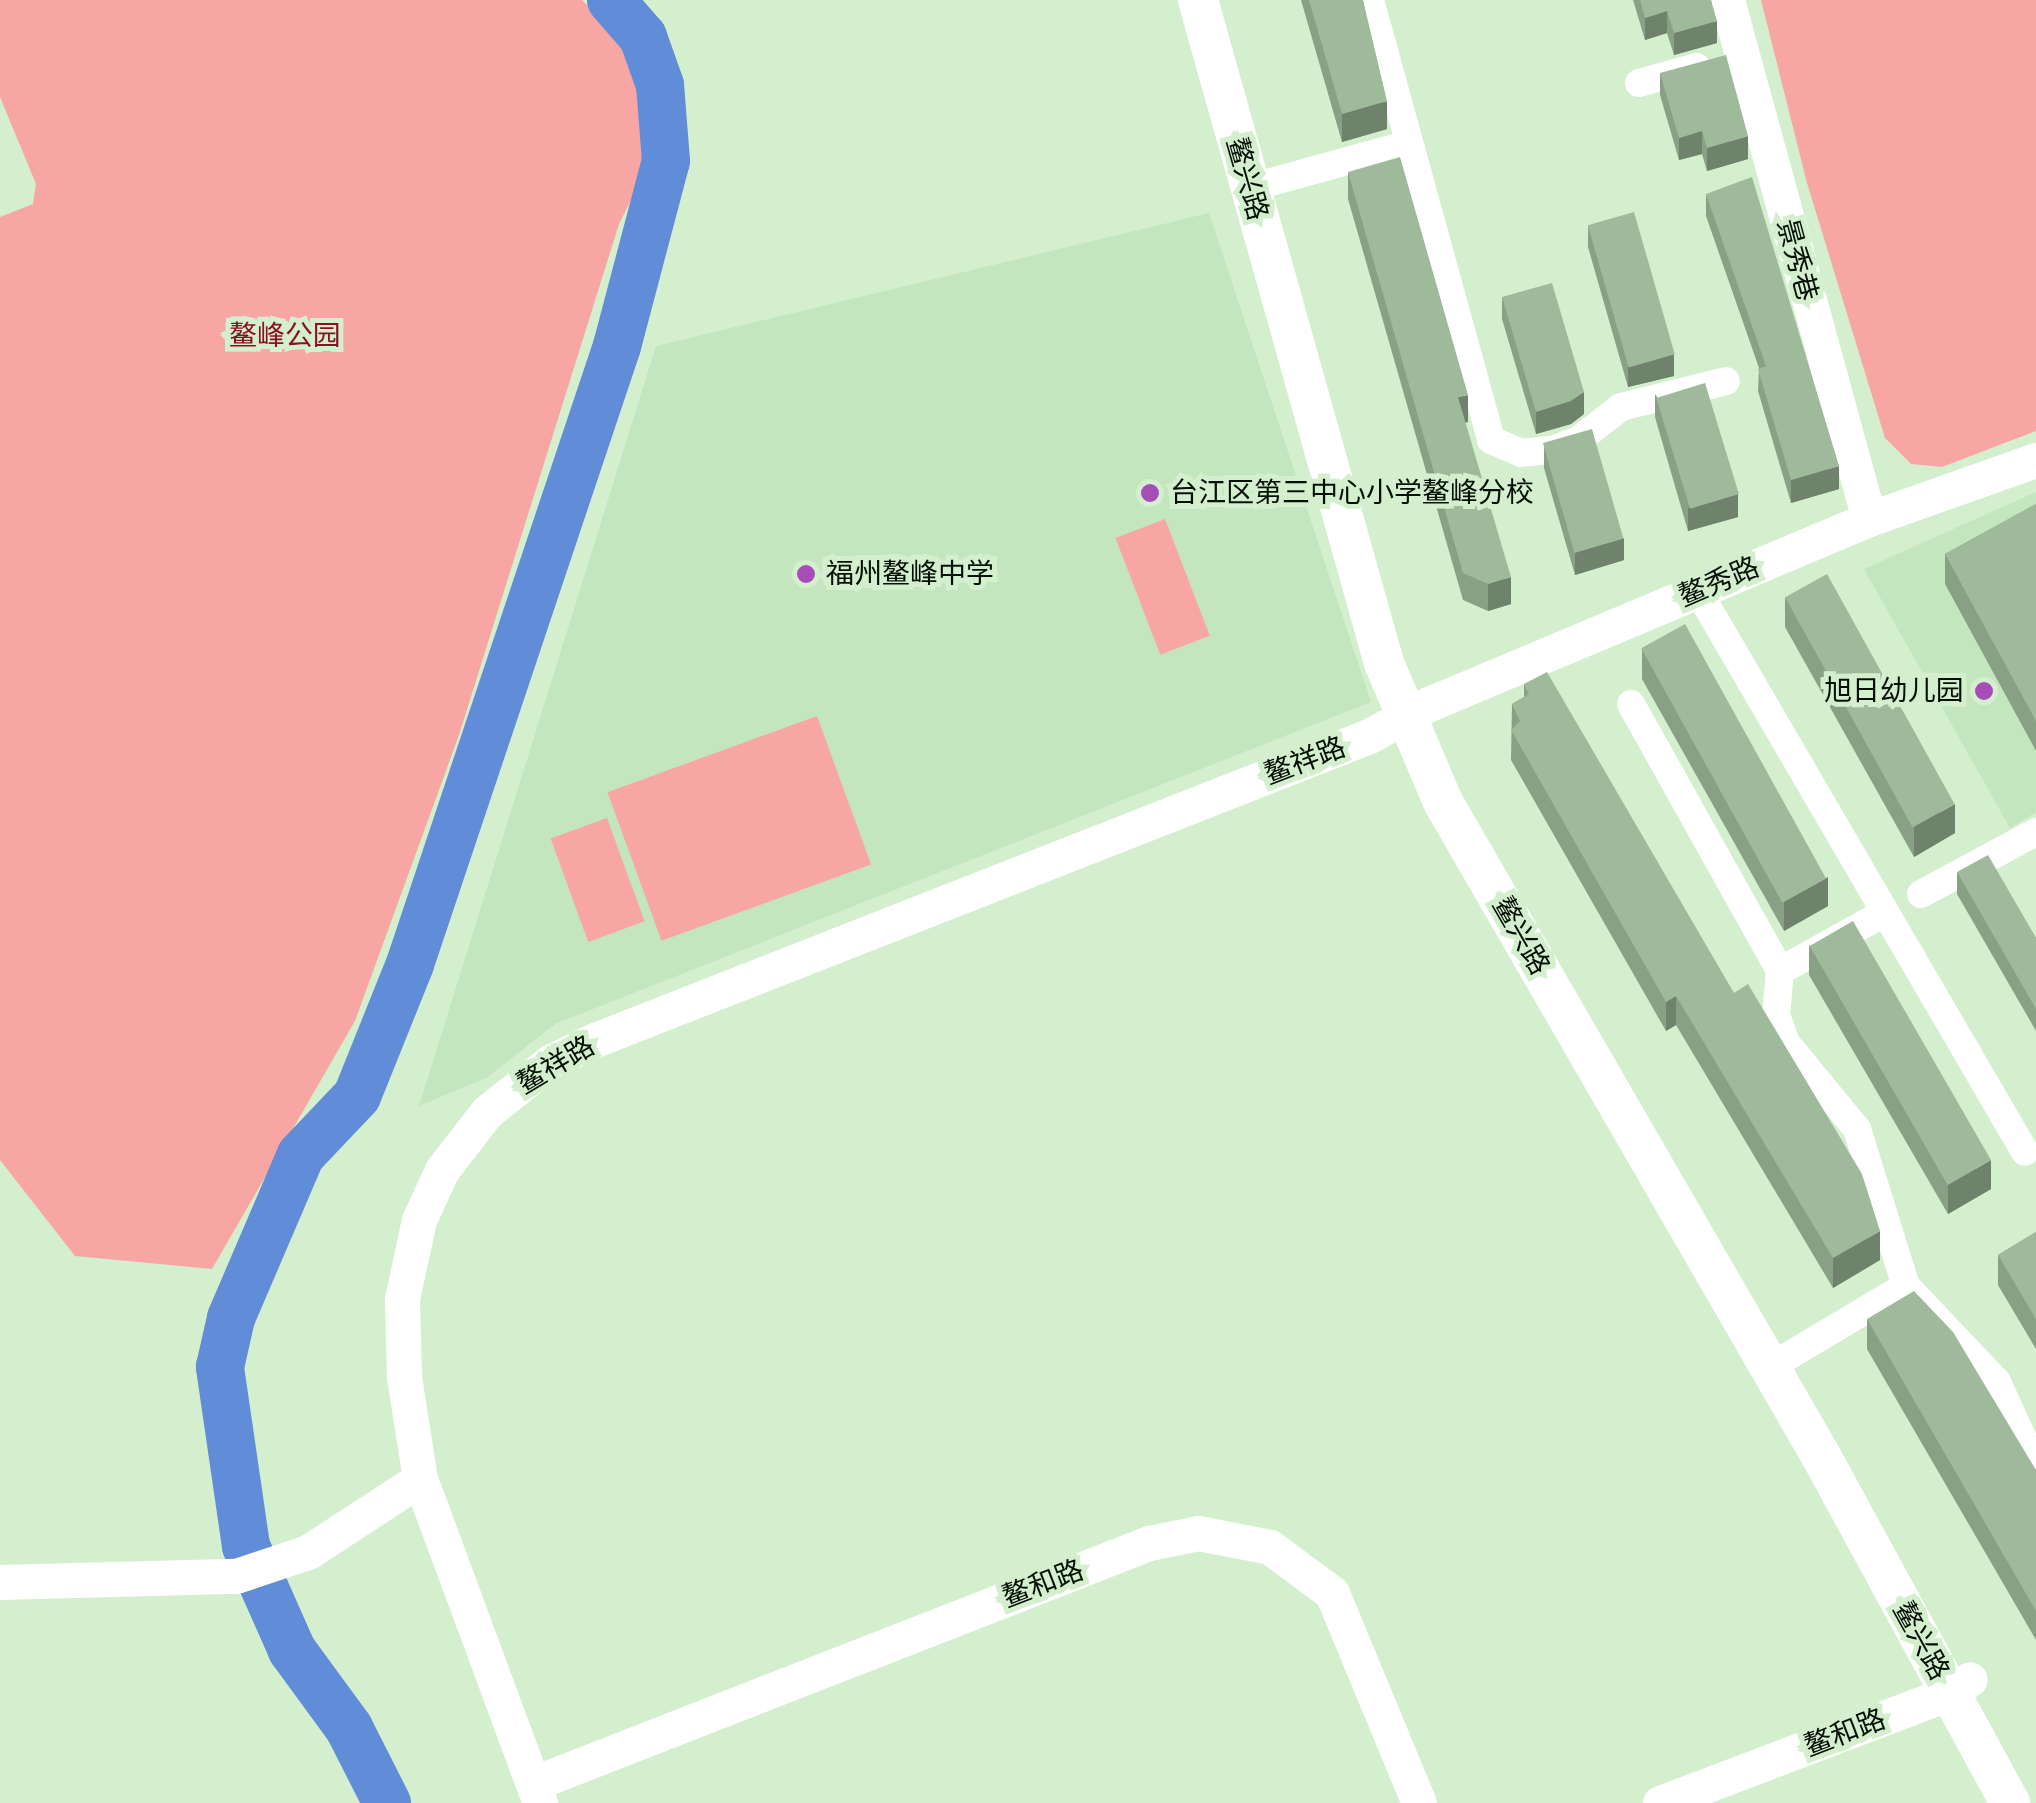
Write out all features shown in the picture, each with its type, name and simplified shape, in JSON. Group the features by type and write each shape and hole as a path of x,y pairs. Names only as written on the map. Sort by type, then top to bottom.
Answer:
{"main road":[{"name":"鳌兴路","path":"1198,0 1260,185"},
{"name":"鳌兴路","path":"1222,0 1260,185 1384,663 1418,710 1443,802 1780,1361 1960,1686 2036,1796"},
{"name":"鳌兴路","path":"1960,1686 2010,1803"}],"street":[{"path":"1370,0 1491,440 1522,453 1552,450 1580,439 1621,408 1726,381"},
{"name":"景秀巷","path":"1727,0 1869,519"},
{"path":"1639,83 1742,55"},
{"path":"1260,185 1409,144"},
{"name":"鳌秀路","path":"1418,710 1869,519 2036,460"},
{"path":"1698,591 1882,914 2024,1152"},
{"path":"1630,704 1780,970 1776,1014 1786,1043 1857,1129 1906,1286 1997,1382 2036,1467"},
{"name":"鳌祥路","path":"538,1792 420,1479 402,1334 412,1244 456,1150 524,1079 596,1040 1418,710"},
{"path":"1921,894 2036,832"},
{"path":"1780,970 1882,914"},
{"path":"1780,1361 1906,1286"},
{"path":"0,1582 236,1576 287,1560 420,1479"},
{"name":"鳌和路","path":"538,1792 1149,1543 1198,1533 1270,1547 1332,1593 1419,1803"},
{"name":"鳌和路","path":"1660,1803 1960,1686"}],"shaded area":[{"name":"福州鳌峰中学","path":"1209,213 1371,702 555,1024 488,1077 419,1106 656,346"},
{"name":"旭日幼儿园","path":"2036,492 2036,812 2010,828 1864,569"}],"green space":[{"name":"鳌峰公园","path":"0,0 582,0 625,45 643,102 643,176 619,224 459,735 355,1021 212,1269 75,1256 0,1160 0,217 33,204 36,184 0,97"},
{"path":"1761,0 2036,0 2036,431 1942,467 1911,464 1885,438 1807,183"},
{"path":"1165,519 1210,636 1160,655 1116,538"},
{"path":"817,716 871,864 661,941 607,792"},
{"path":"607,818 645,921 588,942 551,839"}],"building":[{"path":"1309,0 1363,0 1387,101 1342,114"},
{"path":"1640,0 1711,0 1717,21 1674,33 1667,11 1645,18"},
{"path":"1726,55 1748,136 1707,148 1702,131 1679,138 1660,73"},
{"path":"1400,157 1468,395 1458,397 1511,577 1488,584 1463,573 1348,172"},
{"path":"1752,177 1839,466 1791,480 1758,369 1766,366 1706,194"},
{"path":"1634,212 1675,354 1629,367 1588,225"},
{"path":"1552,283 1584,392 1571,401 1536,412 1502,297"},
{"path":"1705,383 1739,494 1690,509 1656,398"},
{"path":"1592,429 1623,539 1574,553 1543,443"},
{"path":"2036,504 2036,721 1945,554"},
{"path":"1827,574 1955,804 1913,827 1785,597"},
{"path":"1685,624 1826,879 1782,903 1641,648"},
{"path":"1547,672 1734,993 1748,984 1862,1174 1880,1231 1833,1258 1676,996 1666,1002 1511,730 1520,721 1512,704 1529,694 1524,684"},
{"path":"1988,855 2036,938 2036,1009 1957,872"},
{"path":"1853,921 1991,1160 1948,1185 1810,946"},
{"path":"2036,1232 2036,1319 1998,1255"},
{"path":"1914,1291 1953,1332 2036,1470 2036,1611 1867,1319"}],"waterway":[{"path":"387,1803 349,1728 292,1650 246,1546 220,1367 231,1318 301,1155 357,1096 410,964 617,346 666,161 660,85 643,37 611,0"}],"place":[{"name":"台江区第三中心小学鳌峰分校","path":"1150,493"},
{"name":"福州鳌峰中学","path":"806,574"},
{"name":"旭日幼儿园","path":"1984,691"}]}
